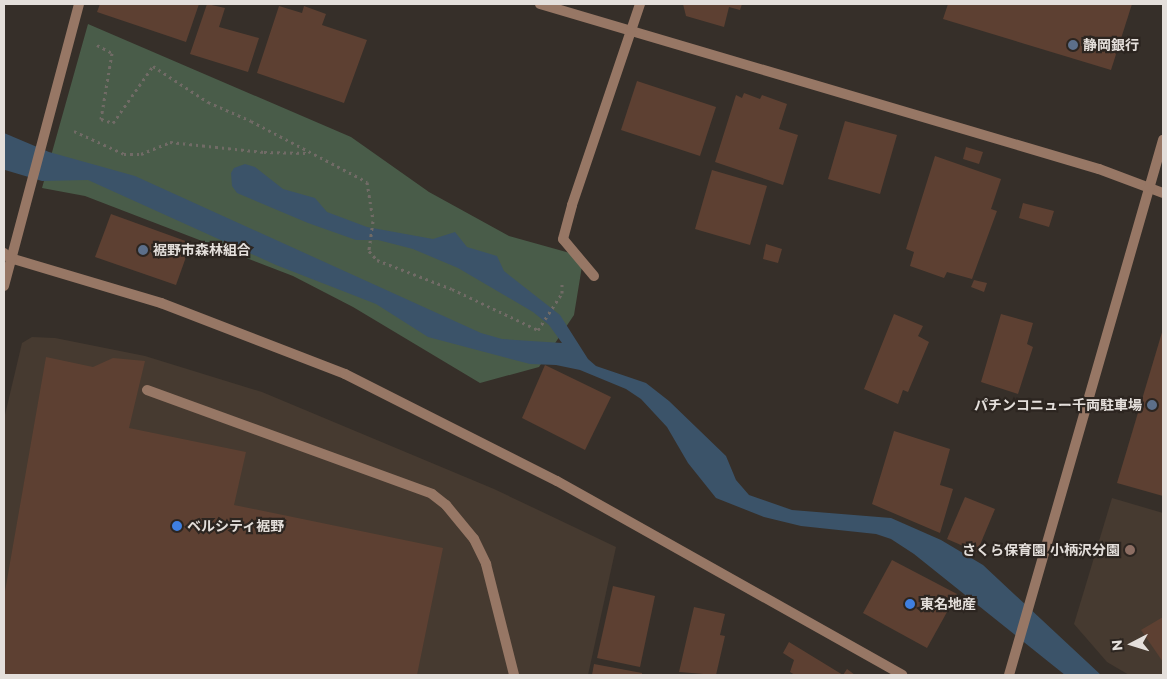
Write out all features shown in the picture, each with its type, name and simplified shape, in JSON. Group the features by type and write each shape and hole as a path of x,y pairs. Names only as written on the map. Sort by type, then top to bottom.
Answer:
{"street":[{"path":"4,286 7,255 29,184 78,4"},
{"path":"540,4 1099,169 1148,189 1163,193"},
{"path":"594,276 563,239 572,205 640,4"},
{"path":"1009,675 1163,140"},
{"path":"7,255 161,303 345,374 558,481 902,675"},
{"path":"147,390 432,494 446,505 474,539 486,564 514,675"}],"path":[{"path":"91,53 94,44 112,53 102,119 113,124 153,66 208,102 251,120 309,153 367,182 373,221 369,251 377,260 452,288 524,326 538,330 562,293 562,275"},
{"path":"46,118 124,154 141,154 170,142 264,152 309,153"}],"shaded area":[{"path":"32,337 55,338 145,356 262,392 494,489 616,547 588,675 4,675 4,419 22,343"},
{"name":"さくら保育園 小柄沢分園","path":"1112,498 1163,513 1163,675 1129,675 1107,662 1074,624"}],"green space":[{"path":"88,24 351,137 429,192 509,236 577,255 583,260 574,315 539,367 480,383 353,307 293,276 85,196 42,188"}],"water":[{"path":"4,133 49,152 135,176 481,333 502,339 562,343 549,325 533,312 458,268 413,249 378,240 356,240 308,223 237,193 232,186 231,173 234,168 245,164 255,167 283,189 315,198 327,212 367,227 433,239 455,232 467,247 497,256 504,271 560,315 588,359 596,366 646,383 669,401 726,456 736,480 749,495 792,510 891,518 941,540 983,565 1101,675 1065,675 914,554 891,539 876,534 801,526 764,517 716,498 688,463 667,427 641,399 626,389 580,370 556,365 530,364 428,337 376,304 276,265 88,180 42,181 5,170"}],"building":[{"path":"100,4 199,4 186,42 97,12"},
{"path":"207,4 225,8 219,27 259,38 248,72 190,54"},
{"path":"683,4 742,4 740,10 729,7 724,27 686,16"},
{"name":"静岡銀行","path":"948,4 1132,4 1111,70 943,19"},
{"path":"279,6 302,13 304,6 326,14 322,25 367,40 344,103 257,73"},
{"path":"637,81 716,107 700,156 621,130"},
{"path":"744,93 760,99 762,95 787,104 779,129 798,135 783,185 715,162 736,95 742,98"},
{"path":"845,121 897,135 880,194 828,179"},
{"path":"966,147 983,152 979,164 963,159"},
{"path":"935,156 1001,179 991,209 997,211 972,279 947,272 944,278 910,266 914,252 906,249"},
{"path":"712,170 767,186 750,245 695,229"},
{"path":"1023,203 1054,211 1049,227 1019,218"},
{"name":"裾野市森林組合","path":"111,214 191,243 176,285 95,257"},
{"path":"766,244 782,249 778,263 763,259"},
{"path":"974,280 987,283 984,292 971,287"},
{"path":"894,314 923,326 918,336 929,342 908,392 903,390 898,404 864,389"},
{"path":"1001,314 1033,323 1027,344 1033,347 1018,394 981,382"},
{"name":"パチンコニュー千両駐車場","path":"1163,329 1163,496 1117,483"},
{"name":"ベルシティ裾野","path":"46,357 93,367 113,358 145,361 129,428 246,452 234,505 443,548 417,675 4,675 4,597"},
{"path":"545,365 611,397 585,450 522,418"},
{"path":"894,431 950,449 940,485 953,489 940,533 872,504"},
{"path":"965,497 995,509 977,552 947,539"},
{"name":"東名地産","path":"892,560 957,594 927,648 863,613"},
{"path":"613,586 655,596 640,667 597,658"},
{"path":"694,607 725,614 720,635 725,636 716,675 679,672"},
{"path":"1163,617 1163,662 1141,630"},
{"path":"789,642 843,675 795,675 790,672 794,660 783,653"},
{"path":"594,664 642,673 642,675 592,675"},
{"path":"847,669 855,675 843,675"}],"place":[{"name":"静岡銀行","path":"1073,45"},
{"name":"裾野市森林組合","path":"143,250"},
{"name":"パチンコニュー千両駐車場","path":"1152,405"},
{"name":"ベルシティ裾野","path":"177,526"},
{"name":"さくら保育園 小柄沢分園","path":"1130,550"},
{"name":"東名地産","path":"910,604"}]}
